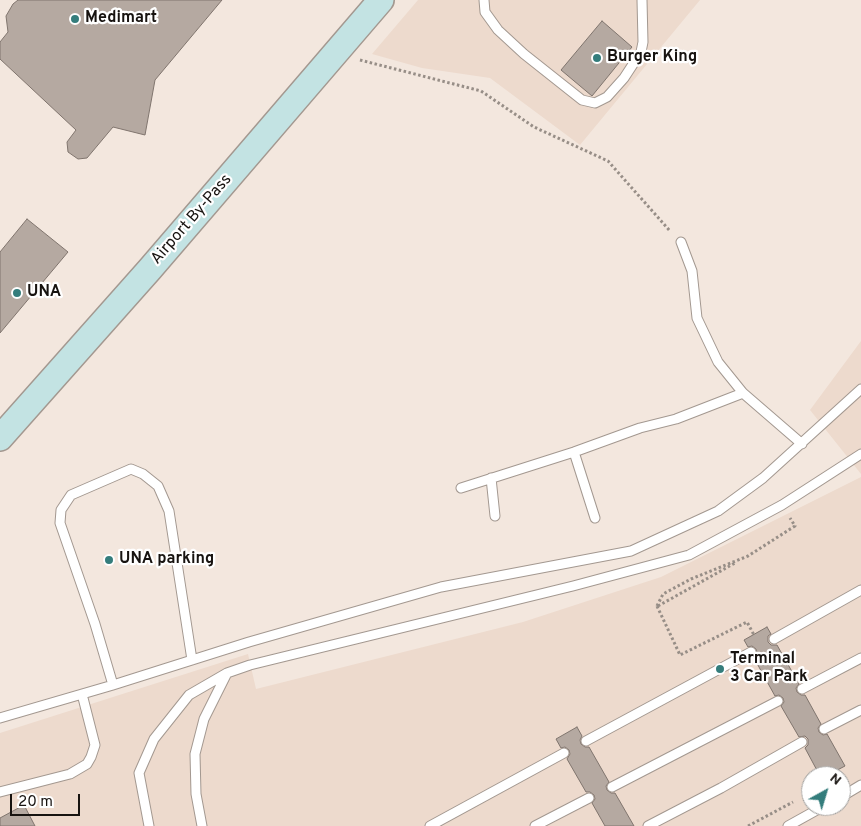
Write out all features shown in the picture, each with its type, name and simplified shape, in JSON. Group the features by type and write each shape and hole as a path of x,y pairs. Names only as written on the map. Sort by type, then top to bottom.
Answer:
{"main road":[{"name":"Airport By-Pass","path":"0,438 150,269 381,0"}],"lane":[{"path":"484,0 485,12 498,30 524,54 582,100 595,103 607,97 624,78 641,52 643,42 642,0"},
{"path":"680,242 692,271 697,318 718,362 743,393 802,444"},
{"path":"0,718 113,685 248,642 441,587 630,551 718,511 763,478 861,389"},
{"path":"461,488 574,452 640,428 676,419 743,393"},
{"path":"574,452 595,518"},
{"path":"149,826 139,773 154,738 189,695 227,673 250,665 564,588 689,555 782,505 861,454"},
{"path":"113,685 95,624 60,523 61,510 71,496 132,469 143,474 158,486 168,511 192,660"},
{"path":"491,478 495,516"},
{"path":"774,639 861,590"},
{"path":"586,742 750,652"},
{"path":"802,689 861,658"},
{"path":"202,826 196,794 195,754 204,719 227,673"},
{"path":"0,792 70,774 87,764 95,745 82,694"},
{"path":"612,787 778,701"},
{"path":"824,729 861,710"},
{"path":"648,826 721,788 802,742"},
{"path":"430,826 564,753"},
{"path":"536,826 590,798"},
{"path":"788,826 806,816"}],"path":[{"path":"335,54 481,91 534,127 608,161 680,242"},
{"path":"657,606 748,556 795,526"},
{"path":"657,606 663,594 691,579 748,556"},
{"path":"657,606 680,655 746,622 754,635"},
{"path":"748,826 795,801"}],"shaded area":[{"path":"418,0 700,0 580,145 490,78 422,68 372,54"},
{"path":"861,341 861,474 810,410"},
{"path":"861,477 861,826 0,826 0,733 248,654 256,689 523,622 661,577"}],"building":[{"path":"18,0 222,0 155,80 145,135 113,127 87,158 78,159 68,152 67,142 76,130 0,59 0,42 8,32 6,16 13,4"},
{"name":"Burger King","path":"602,21 632,47 592,96 561,70"},
{"name":"UNA","path":"27,219 68,252 0,333 0,252"},
{"path":"767,627 771,634 768,636 768,642 771,645 777,645 799,684 796,688 797,692 805,695 821,724 818,728 819,732 823,735 827,734 845,766 815,766 805,748 808,745 808,739 805,736 799,737 781,706 784,702 783,698 779,695 775,696 754,658 757,653 756,649 752,646 748,647 744,640"},
{"path":"577,727 582,736 581,744 589,747 609,782 606,786 607,790 615,793 634,826 605,826 592,803 595,799 594,795 586,792 567,759 570,754 569,750 565,747 561,748 556,739"},
{"path":"24,805 35,826 0,826 0,818"}],"place":[{"name":"Medimart","path":"75,19"},
{"name":"Burger King","path":"597,58"},
{"name":"UNA","path":"17,293"},
{"name":"UNA parking","path":"109,560"},
{"name":"Terminal 3 Car Park","path":"720,669"}]}
